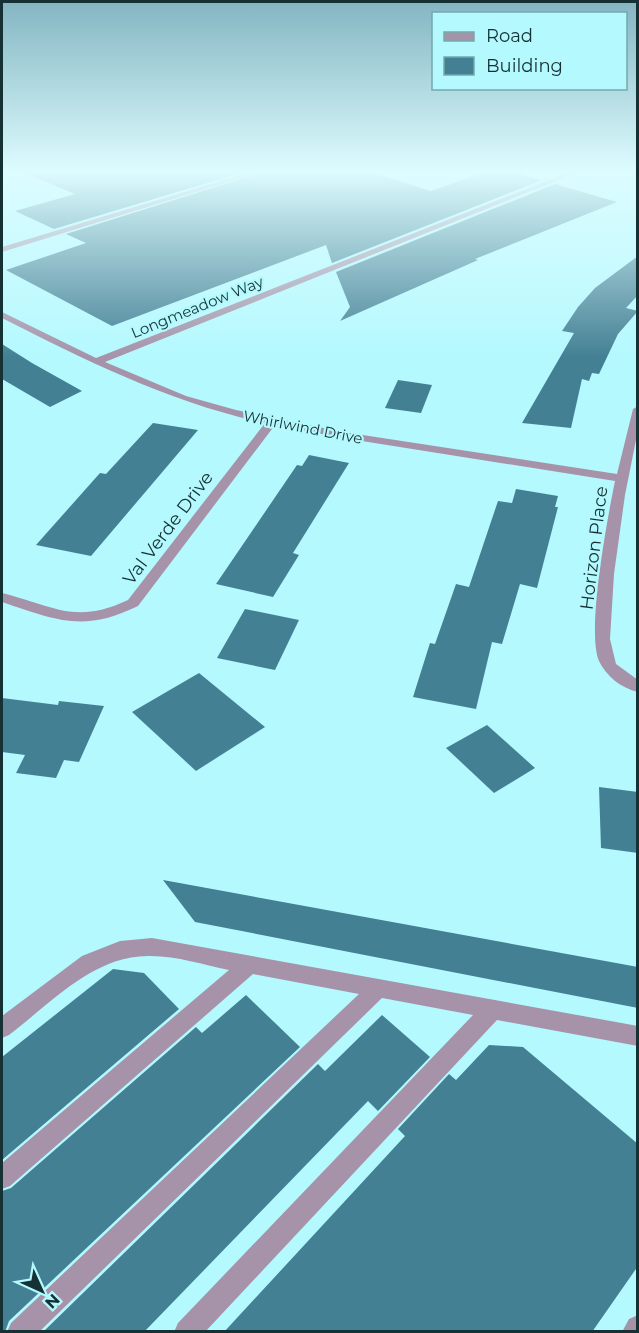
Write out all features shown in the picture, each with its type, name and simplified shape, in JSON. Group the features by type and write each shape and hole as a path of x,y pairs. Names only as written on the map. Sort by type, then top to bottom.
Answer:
{"street":[{"path":"2,250 57,233"},
{"name":"Longmeadow Way","path":"96,362 420,233"},
{"name":"Whirlwind Drive","path":"2,315 96,362 182,398 272,422 621,478"},
{"name":"Horizon Place","path":"633,685 613,672 605,657 602,628 621,478 638,409"},
{"name":"Val Verde Drive","path":"2,597 74,619 98,618 116,613 133,603 272,422"},
{"path":"2,1028 89,963 120,950 152,947 638,1036"},
{"path":"2,1178 249,965"},
{"path":"20,1332 379,988"},
{"path":"187,1332 492,1010"}],"building":[{"path":"407,233 332,263 326,245 112,326 6,270 86,243 66,234"},
{"path":"433,233 539,233 475,259 478,260 340,321 350,307 336,272"},
{"path":"638,256 638,295 626,308 638,311 618,334 599,374 592,373 589,381 582,379 571,428 522,423 574,333 562,331 578,307 595,288"},
{"path":"2,344 82,391 50,407 2,379"},
{"path":"398,380 432,385 421,413 385,408"},
{"path":"153,423 198,430 91,556 36,545 100,473 106,474"},
{"path":"309,455 349,463 293,553 299,555 273,597 216,584 297,465 302,466"},
{"path":"516,489 558,496 555,507 558,507 537,588 520,584 502,644 492,642 476,709 413,697 430,643 435,644 456,584 469,587 498,501 512,503"},
{"path":"245,609 299,620 275,670 217,658"},
{"path":"199,673 265,727 196,771 132,712"},
{"path":"2,698 58,705 59,701 104,706 79,762 64,760 56,778 16,773 25,755 2,752"},
{"path":"487,725 535,768 494,793 446,748"},
{"path":"599,787 638,792 638,853 601,848"},
{"path":"163,880 638,967 638,1008 195,922"},
{"path":"113,969 144,973 179,1009 2,1160 2,1057"},
{"path":"246,995 300,1047 9,1321 5,1332 2,1332 2,1191 11,1188 196,1027 202,1033"},
{"path":"382,1015 430,1057 378,1111 368,1101 144,1332 43,1332 318,1064 325,1071"},
{"path":"489,1045 523,1047 638,1144 638,1266 592,1332 224,1332 405,1136 398,1129 449,1074 456,1080"}]}
